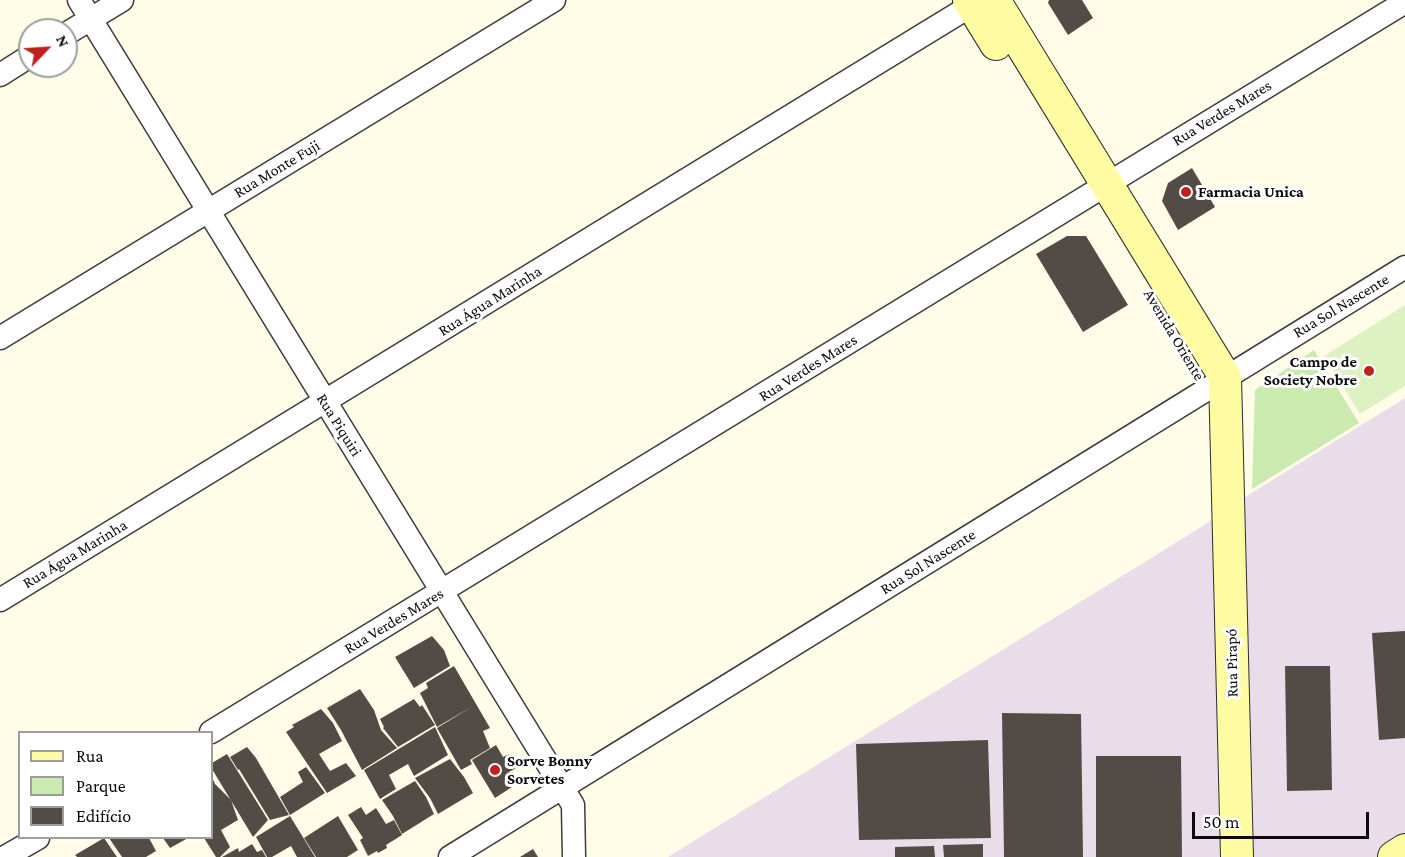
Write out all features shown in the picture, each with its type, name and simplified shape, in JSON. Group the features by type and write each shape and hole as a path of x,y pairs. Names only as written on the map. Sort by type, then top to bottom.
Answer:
{"street":[{"path":"85,9 122,0"},
{"name":"Rua Monte Fuji","path":"0,338 554,0"},
{"name":"Avenida Oriente","path":"979,1 1098,189 1216,383 1227,469"},
{"name":"Rua Água Marinha","path":"0,600 979,1"},
{"name":"Rua Verdes Mares","path":"213,731 1405,2"},
{"name":"Rua Piquiri","path":"85,9 573,805 574,857"},
{"path":"0,75 18,64"},
{"name":"Rua Sol Nascente","path":"450,857 1405,267"},
{"name":"Rua Pirapó","path":"1227,469 1237,857"},
{"path":"5,857 35,839"},
{"path":"1394,857 1405,850"}],"shaded area":[{"path":"1405,398 1405,857 668,857 1198,529 1253,492"}],"green space":[{"name":"Campo de Society Nobre","path":"1405,305 1405,386 1360,414 1324,356"},
{"path":"1314,350 1359,423 1252,489 1255,390"}],"building":[{"path":"1049,0 1082,0 1093,18 1068,35 1048,3"},
{"name":"Farmacia Unica","path":"1192,168 1215,207 1178,230 1162,201 1168,183"},
{"path":"1067,236 1086,236 1128,305 1083,332 1036,254"},
{"path":"1405,631 1405,738 1379,740 1372,633"},
{"path":"432,636 444,650 450,666 414,688 395,657"},
{"path":"454,666 490,728 483,731 490,748 470,760 472,764 461,770 437,728 473,706 437,727 420,693 428,688 426,683"},
{"path":"1285,666 1330,666 1332,790 1287,791"},
{"path":"360,689 374,710 381,730 397,748 362,770 327,708"},
{"path":"414,699 420,707 422,705 435,725 398,747 383,728 380,719"},
{"path":"321,709 333,723 342,741 319,754 330,771 346,763 356,776 327,793 286,732 294,727 292,725"},
{"path":"1002,713 1081,714 1083,857 1004,857"},
{"path":"435,727 448,755 414,776 408,764 389,775 396,789 380,799 364,770"},
{"path":"988,740 991,838 859,840 856,744"},
{"name":"Sorve Bonny Sorvetes","path":"496,745 503,757 509,754 516,768 509,772 515,785 495,798 472,760"},
{"path":"247,747 256,758 289,815 270,820 238,770 230,757"},
{"path":"227,754 268,820 253,837 213,771 213,762"},
{"path":"1096,756 1181,756 1182,857 1096,857"},
{"path":"450,759 473,793 438,814 430,798 415,778"},
{"path":"306,767 325,793 290,815 280,797 303,782 298,772"},
{"path":"213,779 231,800 238,820 221,830 230,847 220,857 216,857 205,839 213,839"},
{"path":"415,781 434,814 402,834 382,800"},
{"path":"361,807 366,815 376,808 386,824 394,820 402,835 386,845 387,848 368,856 360,840 363,838 348,815"},
{"path":"290,816 315,857 297,857 291,846 272,857 267,857 256,837"},
{"path":"338,816 358,850 347,857 316,857 304,838"},
{"path":"105,839 117,857 77,857 75,855"},
{"path":"110,839 150,839 156,851 146,857 122,857"},
{"path":"164,839 186,839 170,848"},
{"path":"252,844 257,852 262,850 266,857 222,857 238,848 239,852"},
{"path":"983,844 983,857 944,857 943,845"},
{"path":"934,846 935,857 895,857 895,847"},
{"path":"533,849 538,857 520,857"}],"place":[{"name":"Farmacia Unica","path":"1186,192"},
{"name":"Campo de Society Nobre","path":"1369,371"},
{"name":"Sorve Bonny Sorvetes","path":"495,770"}]}
